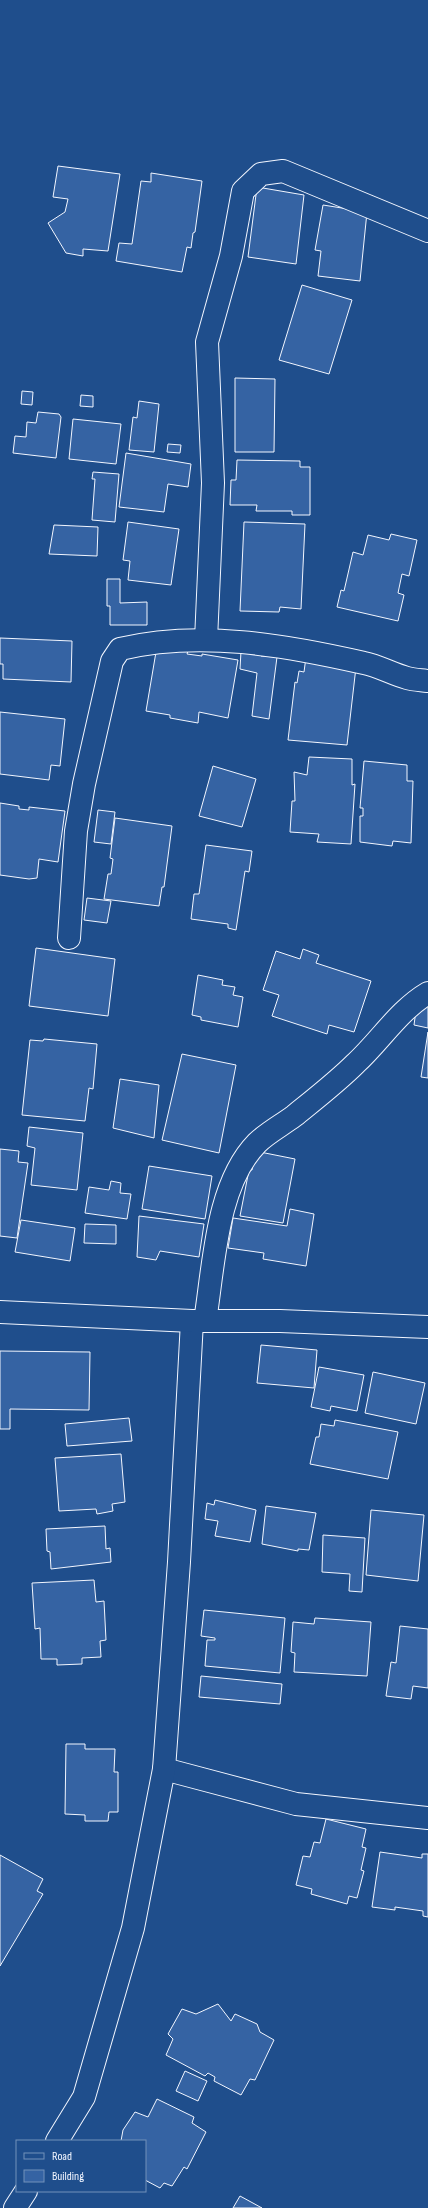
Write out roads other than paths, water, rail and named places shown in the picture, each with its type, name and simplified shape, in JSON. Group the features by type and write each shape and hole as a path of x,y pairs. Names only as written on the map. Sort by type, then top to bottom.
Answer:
{"street":[{"path":"206,640 213,483 207,342 232,256 243,191 261,174 283,171 428,231"},
{"path":"69,938 76,831 84,784 112,661 120,649 138,644 206,640 299,649 366,663 407,678 428,681"},
{"path":"58,2140 84,2097 133,1928 164,1769 179,1554 199,1321 223,1209 232,1179 257,1143 294,1116 356,1063 402,1014 428,994"},
{"path":"0,1312 199,1321 309,1322 428,1327"},
{"path":"164,1769 296,1804 428,1818"},
{"path":"15,2208 25,2192"}]}
